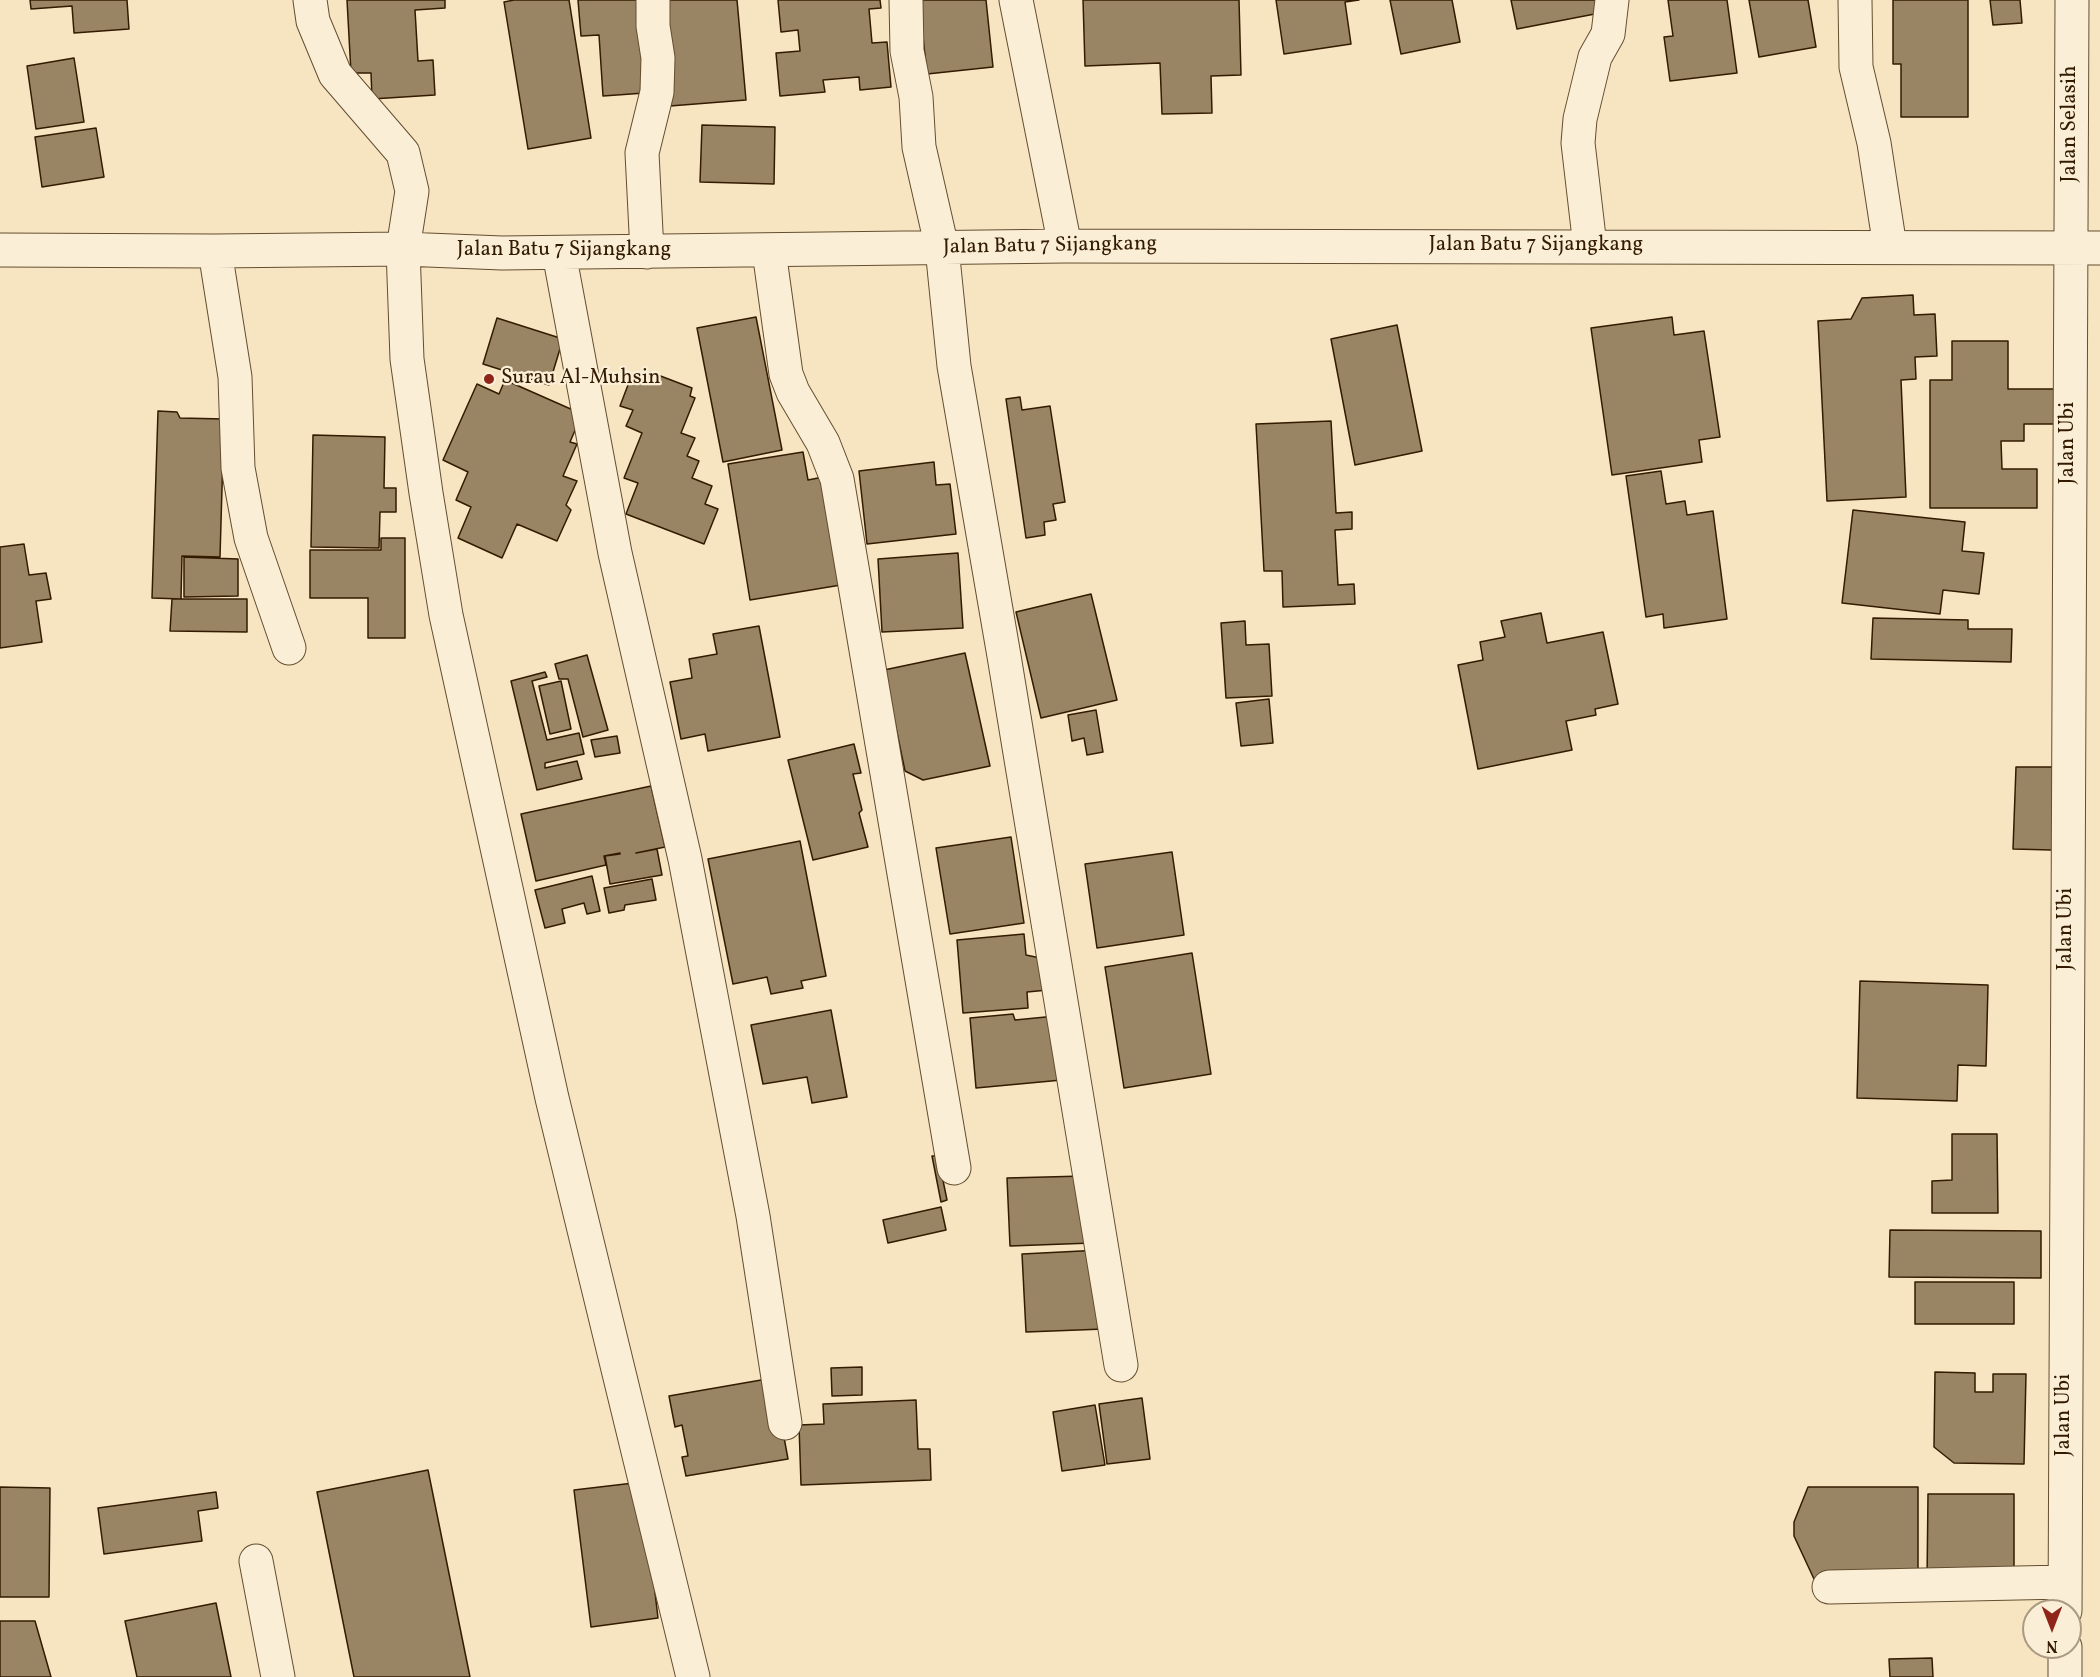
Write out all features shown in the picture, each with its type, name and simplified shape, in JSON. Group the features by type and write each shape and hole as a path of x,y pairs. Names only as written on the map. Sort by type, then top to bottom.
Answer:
{"street":[{"path":"310,0 313,21 335,74 403,153 412,191 403,249 407,359 446,615 552,1098 693,1677"},
{"path":"647,252 642,153 657,92 658,58 653,26 653,0"},
{"path":"906,0 907,51 916,98 919,147 942,248 954,366 1121,1365"},
{"path":"1016,0 1065,246"},
{"path":"1590,246 1578,143 1580,119 1594,57 1608,34 1612,0"},
{"path":"1856,0 1856,68 1874,143 1890,247"},
{"name":"Jalan Selasih","path":"2072,0 2085,248"},
{"name":"Jalan Batu 7 Sijangkang","path":"0,250 403,249 559,253 1065,246 2085,248"},
{"name":"Jalan Ubi","path":"2065,1596 2085,248"},
{"path":"215,251 235,376 238,468 251,538 289,648"},
{"path":"769,251 786,374 793,392 823,443 837,479 954,1168"},
{"path":"559,253 615,554 687,871 753,1216 785,1423"},
{"path":"256,1561 278,1677"},
{"path":"1829,1587 2065,1596"},
{"path":"2065,1659 2065,1677"}],"building":[{"path":"30,0 127,0 129,29 74,33 72,6 31,9"},
{"path":"347,0 445,0 445,8 415,10 418,61 433,60 435,95 372,99 371,73 351,73"},
{"path":"569,0 591,138 528,149 504,2"},
{"path":"578,0 639,0 645,93 603,96 599,35 581,36"},
{"path":"662,0 737,0 746,100 670,106"},
{"path":"778,0 880,0 881,8 869,9 872,43 887,42 891,87 860,90 859,77 823,80 825,92 780,96 776,53 800,51 798,30 781,32"},
{"path":"919,0 986,0 993,67 927,74"},
{"path":"1083,0 1239,0 1241,75 1211,76 1212,113 1162,114 1160,63 1085,66"},
{"path":"1276,0 1359,0 1345,2 1351,44 1284,54"},
{"path":"1390,0 1452,0 1460,42 1401,54"},
{"path":"1511,0 1597,0 1600,13 1517,29"},
{"path":"1668,0 1727,0 1737,73 1670,81 1664,37 1673,36"},
{"path":"1749,0 1808,0 1816,47 1759,57"},
{"path":"1893,0 1968,0 1968,117 1901,117 1901,64 1893,64"},
{"path":"1990,0 2020,0 2022,23 1993,25"},
{"path":"74,58 84,122 36,129 27,66"},
{"path":"702,125 775,127 774,184 700,182"},
{"path":"96,128 104,177 42,187 35,137"},
{"path":"1913,295 1914,315 1935,314 1937,356 1915,357 1916,379 1901,380 1906,497 1827,501 1818,321 1851,319 1862,298"},
{"path":"756,317 782,450 723,462 697,328"},
{"path":"1672,317 1674,335 1704,331 1720,437 1699,440 1702,462 1612,475 1591,328"},
{"path":"497,318 563,339 549,385 483,364"},
{"path":"1397,325 1422,451 1355,465 1331,339"},
{"path":"1952,341 2008,341 2008,389 2059,389 2059,424 2024,424 2024,441 2001,441 2002,469 2037,469 2037,508 1930,508 1930,380 1952,380"},
{"path":"650,372 692,388 690,396 695,398 681,433 695,438 687,456 699,461 692,478 712,486 705,504 718,509 704,544 626,514 638,483 624,478 642,433 626,426 633,410 620,406 631,377 646,382"},
{"path":"505,380 582,414 570,442 577,444 563,476 577,481 566,505 571,510 557,541 517,524 502,558 458,538 471,507 456,500 468,472 443,460 477,384 499,394"},
{"path":"1020,397 1022,410 1050,406 1065,502 1053,504 1056,520 1044,522 1045,535 1026,538 1006,399"},
{"path":"158,411 177,412 180,418 224,419 220,557 182,556 181,599 152,598"},
{"path":"1331,421 1336,513 1352,512 1352,529 1335,530 1338,585 1354,584 1355,604 1283,607 1282,571 1264,571 1256,424"},
{"path":"313,435 385,437 384,488 396,488 396,512 380,512 379,548 311,547"},
{"path":"803,452 808,480 823,477 841,585 750,600 728,464"},
{"path":"934,462 936,485 950,484 956,534 867,544 859,471"},
{"path":"1661,471 1666,504 1685,501 1687,515 1713,511 1727,619 1664,628 1663,614 1646,617 1626,476"},
{"path":"1853,510 1965,522 1962,551 1984,553 1979,594 1943,590 1940,614 1842,603"},
{"path":"381,538 405,538 405,638 368,638 368,598 310,598 310,550 381,550"},
{"path":"24,544 29,575 46,573 51,599 36,601 42,642 0,648 0,547"},
{"path":"958,553 963,628 882,632 878,559"},
{"path":"184,557 238,559 238,596 184,597"},
{"path":"1091,594 1117,700 1041,718 1016,612"},
{"path":"172,599 247,599 247,632 170,631"},
{"path":"1541,613 1547,643 1603,632 1618,704 1595,709 1596,715 1566,721 1572,750 1478,769 1458,665 1483,660 1480,642 1505,637 1501,621"},
{"path":"1873,618 1968,620 1968,629 2012,629 2011,662 1871,659"},
{"path":"1245,621 1246,645 1269,644 1272,696 1226,698 1221,623"},
{"path":"759,626 780,737 708,751 705,734 681,739 670,682 692,678 689,659 717,654 713,634"},
{"path":"965,653 990,766 923,780 905,771 884,670"},
{"path":"587,655 608,730 583,737 568,679 559,679 555,664"},
{"path":"545,672 547,677 532,681 547,740 579,733 584,754 545,763 545,768 577,761 582,779 537,790 511,681"},
{"path":"561,681 571,729 550,734 539,686"},
{"path":"1269,699 1273,743 1241,746 1236,703"},
{"path":"1096,710 1103,752 1087,755 1084,738 1072,741 1068,715"},
{"path":"617,736 620,753 595,757 591,740"},
{"path":"854,744 861,773 853,774 862,810 859,813 868,847 813,860 788,760"},
{"path":"2016,767 2054,767 2052,850 2013,849"},
{"path":"651,786 665,847 636,853 657,849 662,875 610,884 605,856 620,853 604,856 606,865 536,881 521,814"},
{"path":"1011,837 1024,923 950,934 936,848"},
{"path":"800,841 826,976 801,981 803,988 771,994 767,977 733,984 708,859"},
{"path":"1172,852 1184,935 1097,948 1085,864"},
{"path":"592,876 600,911 587,914 584,903 562,909 565,923 545,928 535,890"},
{"path":"652,879 656,900 625,905 624,910 609,913 604,888"},
{"path":"1024,934 1026,955 1045,959 1048,990 1027,992 1028,1008 963,1013 957,940"},
{"path":"1192,953 1211,1074 1124,1088 1105,967"},
{"path":"1860,981 1988,985 1986,1066 1958,1065 1957,1101 1857,1098"},
{"path":"831,1010 847,1097 812,1103 807,1077 763,1084 751,1025"},
{"path":"1013,1014 1015,1020 1056,1016 1062,1080 976,1088 970,1018"},
{"path":"1952,1134 1997,1134 1998,1213 1932,1213 1932,1181 1952,1180"},
{"path":"932,1156 938,1156 947,1200 941,1202"},
{"path":"1084,1176 1092,1243 1010,1246 1007,1178"},
{"path":"941,1207 946,1230 888,1243 883,1220"},
{"path":"1890,1230 2041,1231 2041,1278 1889,1277"},
{"path":"1101,1250 1104,1329 1026,1332 1022,1254"},
{"path":"1915,1282 2014,1282 2014,1324 1915,1324"},
{"path":"862,1367 862,1395 832,1396 831,1368"},
{"path":"1935,1372 1975,1373 1975,1392 1993,1392 1993,1374 2026,1374 2024,1464 1954,1463 1934,1447"},
{"path":"767,1379 774,1383 788,1459 686,1476 682,1457 688,1456 682,1425 675,1427 669,1396"},
{"path":"1142,1398 1150,1459 1107,1464 1099,1404"},
{"path":"916,1400 918,1449 930,1449 931,1480 801,1485 799,1425 824,1424 823,1404"},
{"path":"1095,1405 1105,1465 1062,1471 1053,1412"},
{"path":"428,1470 470,1677 354,1677 317,1492"},
{"path":"642,1482 658,1618 591,1627 574,1490"},
{"path":"0,1487 50,1488 49,1597 0,1597"},
{"path":"1808,1487 1918,1487 1918,1580 1814,1579 1794,1536 1794,1522"},
{"path":"216,1492 218,1508 198,1511 202,1541 104,1554 98,1508"},
{"path":"1928,1494 2014,1494 2014,1581 1927,1580"},
{"path":"216,1603 231,1677 137,1677 125,1621"},
{"path":"0,1621 35,1621 51,1677 0,1677"},
{"path":"1932,1658 1933,1677 1890,1677 1889,1659"}],"place":[{"name":"Surau Al-Muhsin","path":"489,379"}]}
